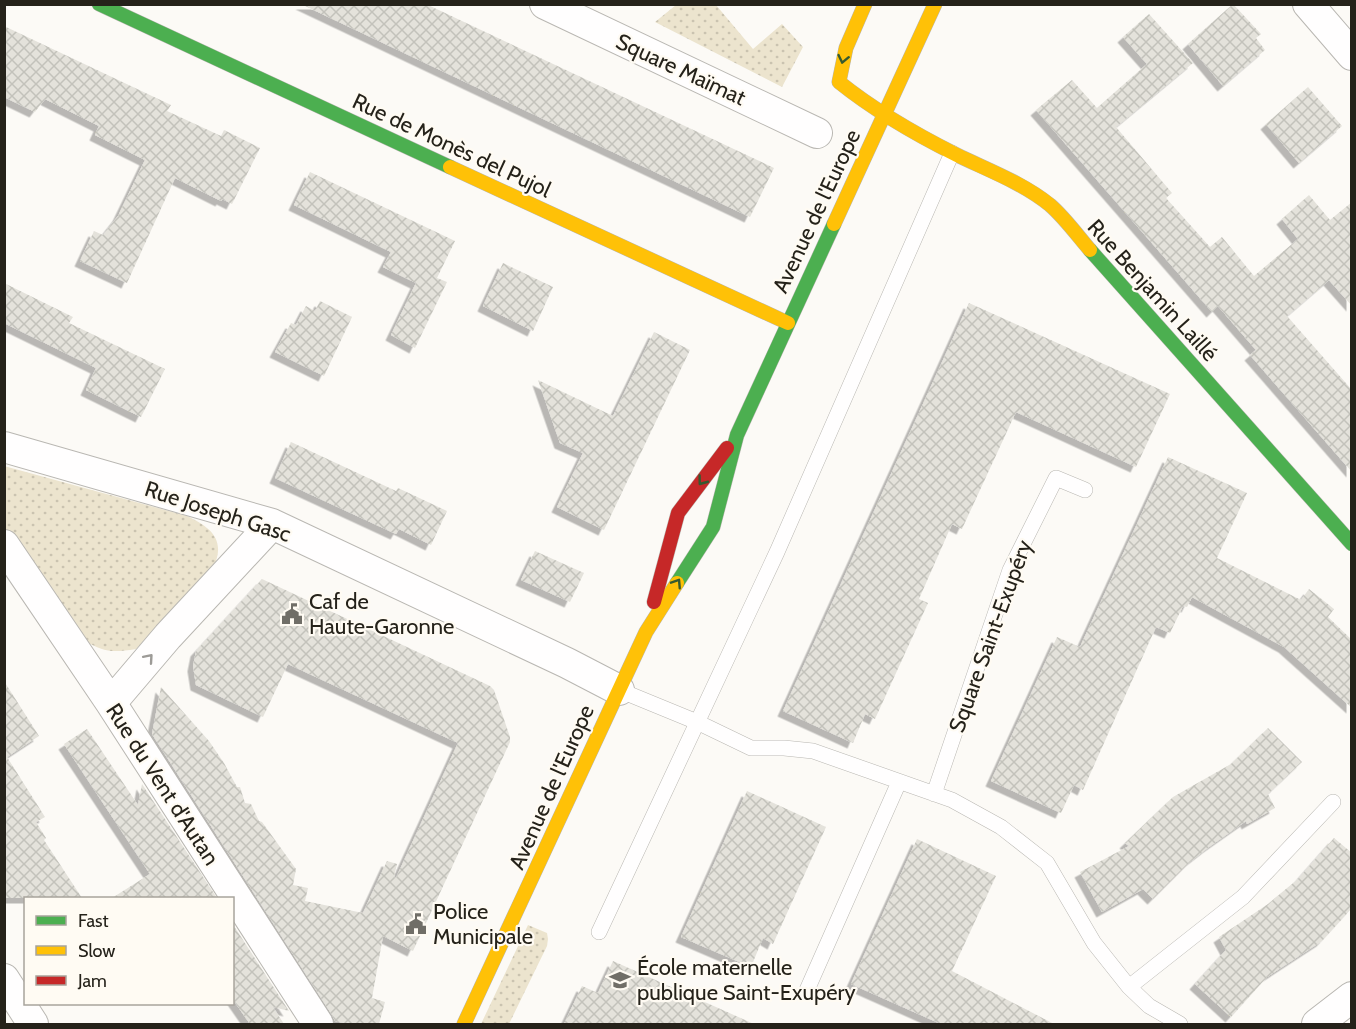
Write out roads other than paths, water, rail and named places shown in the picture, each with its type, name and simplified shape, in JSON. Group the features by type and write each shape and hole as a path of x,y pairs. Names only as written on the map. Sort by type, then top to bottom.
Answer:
{"street":[{"name":"Rue de Monès del Pujol","path":"99,4 788,324"},
{"name":"Square Maïmat","path":"545,4 816,133"},
{"name":"Rue Benjamin Laillé","path":"865,4 846,48 839,82 858,98 884,114 952,153 1031,191 1051,207 1352,544"},
{"name":"Avenue de l'Europe","path":"464,1024 646,632 713,527 737,435 935,4"},
{"path":"1308,4 1352,55"},
{"name":"Avenue de l'Europe","path":"646,632 678,513 737,435"},
{"name":"Rue Joseph Gasc","path":"4,447 272,524 567,663 619,690"},
{"path":"111,702 168,636 272,524"},
{"name":"Rue du Vent d'Autan","path":"4,545 111,702 318,1024"},
{"path":"4,979 33,1024"},
{"path":"1317,1024 1352,997"}],"lane":[{"path":"599,932 777,552 952,153"},
{"name":"Square Saint-Exupéry","path":"934,794 1010,570 1056,478 1084,490"},
{"path":"619,690 697,722 750,748 813,751 952,800 1001,827 1047,863 1094,943 1129,987 1149,1006 1180,1024"},
{"path":"807,990 899,782"},
{"path":"1129,987 1243,897 1333,802"}],"place":[{"name":"Caf de Haute-Garonne","path":"292,614"},
{"name":"Police Municipale","path":"416,924"},
{"name":"École maternelle publique Saint-Exupéry","path":"620,980"}]}
